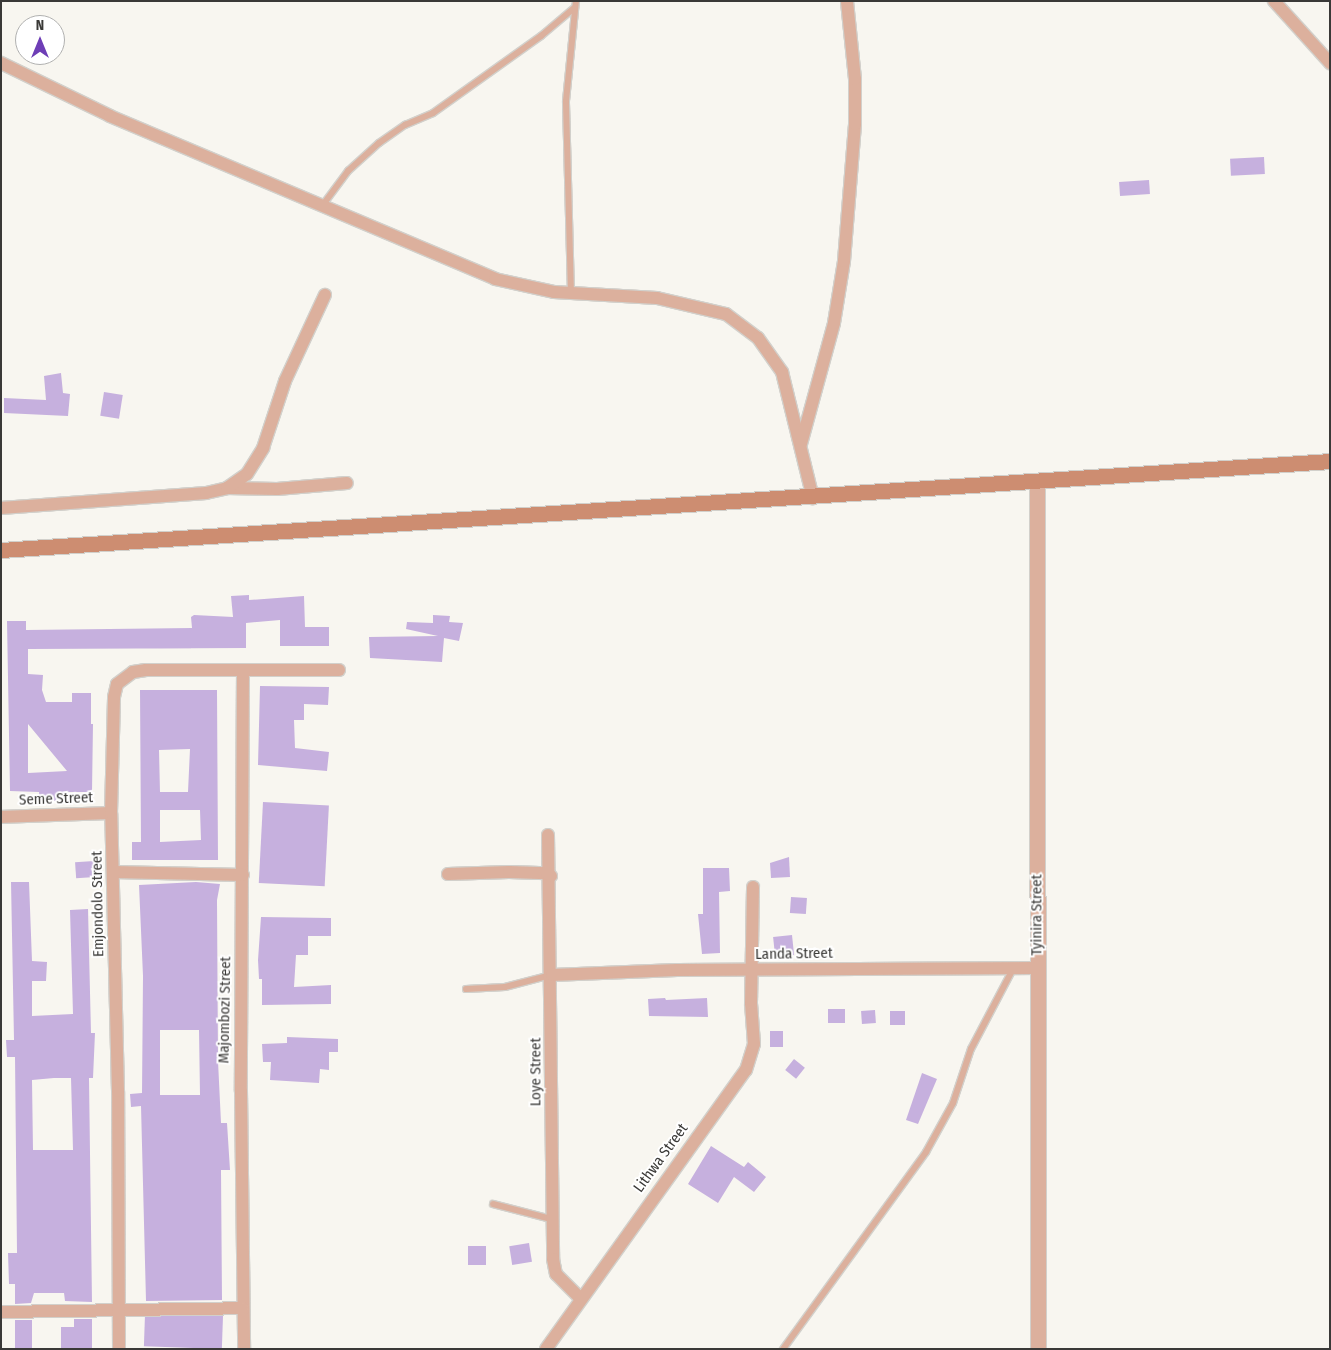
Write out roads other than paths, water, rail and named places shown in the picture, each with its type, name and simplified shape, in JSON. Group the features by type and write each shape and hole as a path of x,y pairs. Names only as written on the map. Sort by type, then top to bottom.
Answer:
{"main road":[{"path":"1,550 813,498 1330,461"}],"street":[{"path":"801,444 834,323 844,261 855,124 855,79 847,1"},
{"path":"1274,1 1330,63"},
{"path":"1,63 96,110 495,279 523,288 571,294 657,298 726,314 758,338 782,372 813,498"},
{"path":"227,488 247,474 263,448 285,382 325,295"},
{"name":"Tyinira Street","path":"1036,481 1038,1349"},
{"path":"1,508 206,493 227,488 277,489 347,483"},
{"name":"Emjondolo Street","path":"119,1349 112,814 114,698 117,684 124,677 146,670 339,670"},
{"name":"Majombozi Street","path":"243,671 244,1349"},
{"name":"Seme Street","path":"1,817 112,814"},
{"name":"Loye Street","path":"548,835 551,876 552,975 551,1219 556,1274 580,1299"},
{"path":"114,872 243,875"},
{"path":"448,874 510,872 547,873 551,876"},
{"name":"Lithwa Street","path":"546,1349 746,1070 754,1044 751,1003 754,971 753,888"},
{"name":"Landa Street","path":"552,975 1038,968"},
{"path":"1,1312 243,1308"}],"lane":[{"path":"322,206 348,171 379,143 405,125 433,112 542,36 575,5"},
{"path":"571,294 566,101 575,5"},
{"path":"783,1349 926,1152 953,1102 971,1050 1014,968"},
{"path":"466,989 505,987 552,975"},
{"path":"493,1204 551,1219"}]}
